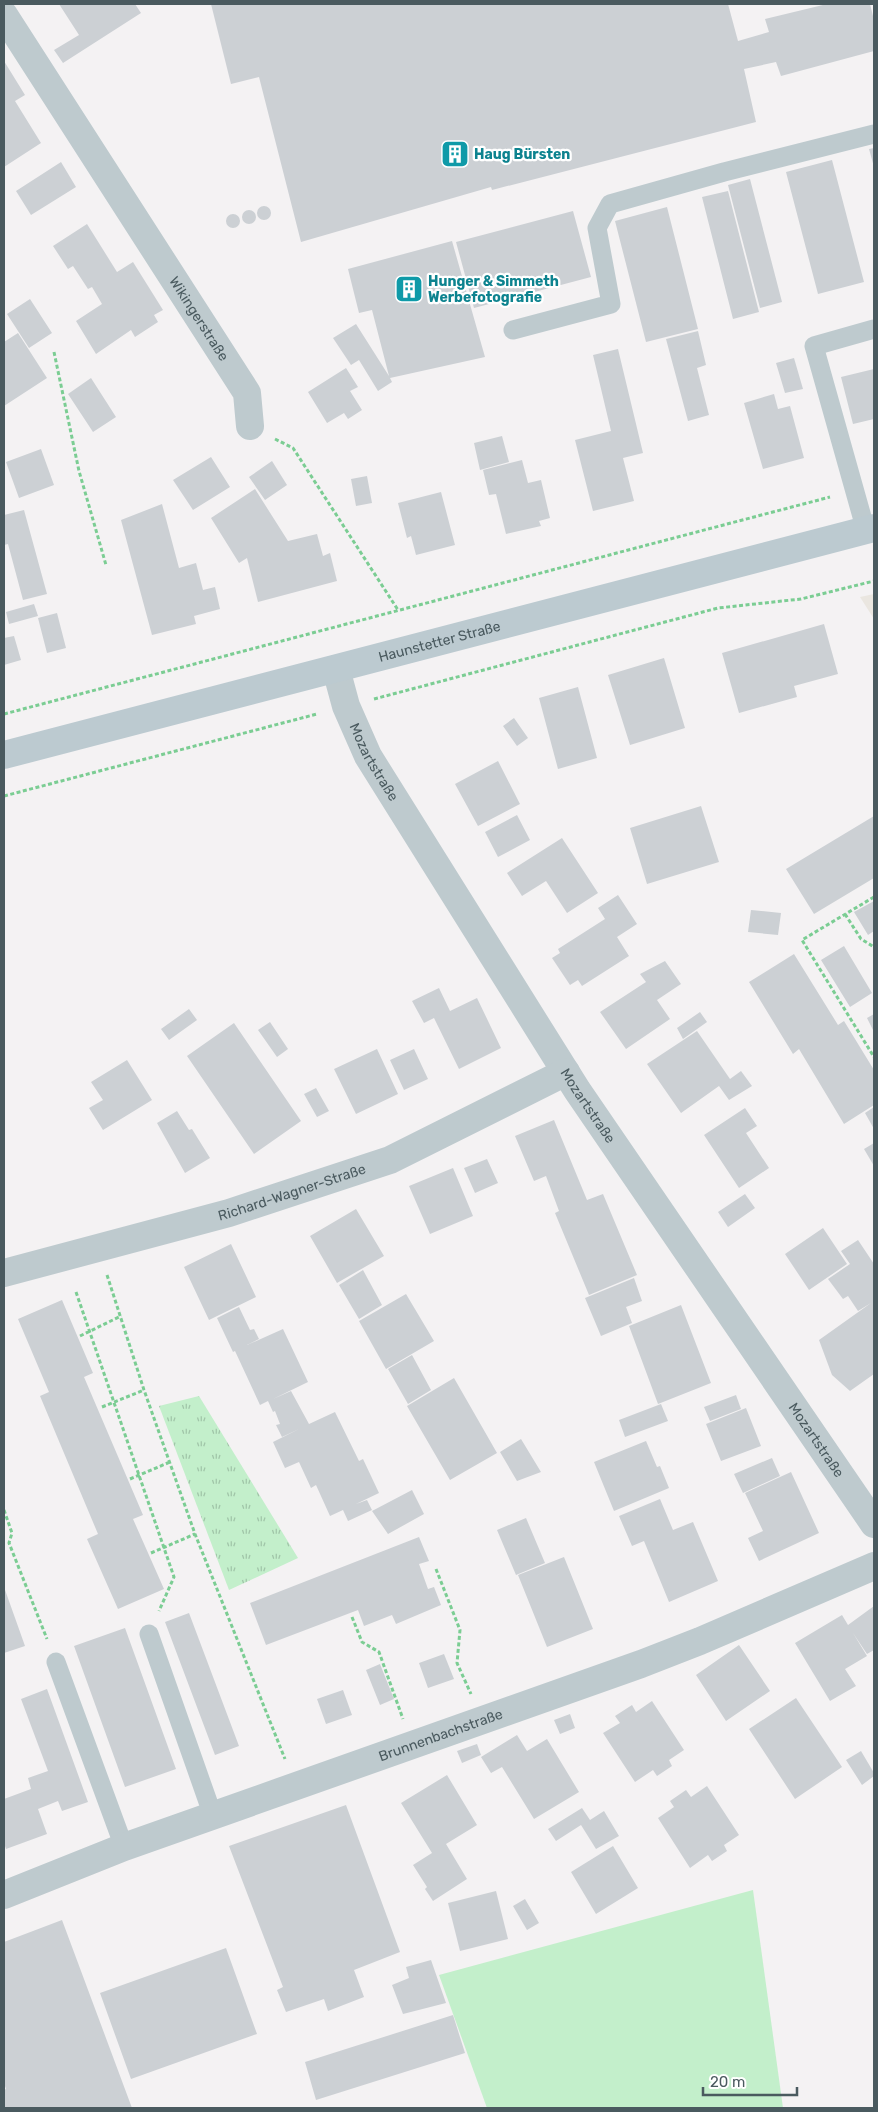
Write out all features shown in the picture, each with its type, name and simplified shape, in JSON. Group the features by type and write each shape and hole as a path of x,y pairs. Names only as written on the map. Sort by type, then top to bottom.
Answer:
{"main road":[{"name":"Haunstetter Straße","path":"4,755 870,529"}],"street":[{"name":"Wikingerstraße","path":"4,15 246,393 250,426"},
{"name":"Mozartstraße","path":"336,669 346,706 368,756 566,1072 874,1524"},
{"name":"Richard-Wagner-Straße","path":"4,1273 229,1212 390,1160 566,1072"},
{"name":"Brunnenbachstraße","path":"4,1895 124,1847 700,1641 874,1566"}],"lane":[{"path":"514,330 611,304 597,228 610,204 724,172 874,134"},
{"path":"870,529 854,490 814,346 874,329"},
{"path":"149,1634 213,1816"},
{"path":"56,1662 124,1847"}],"path":[{"path":"54,352 79,471 106,565"},
{"path":"250,426 293,448 398,610"},
{"path":"4,714 854,490"},
{"path":"4,796 718,608 801,599 874,581"},
{"path":"874,897 802,940 874,1057"},
{"path":"845,914 861,939 874,947"},
{"path":"100,1248 144,1390 195,1534 223,1608 298,1786"},
{"path":"76,1292 165,1546 174,1577 149,1634"},
{"path":"80,1336 121,1316"},
{"path":"102,1407 144,1390"},
{"path":"130,1479 170,1462"},
{"path":"4,1510 12,1533 9,1543 56,1662"},
{"path":"151,1553 195,1534"},
{"path":"436,1569 460,1630 458,1663 482,1719"},
{"path":"352,1617 362,1642 379,1652 412,1745"}],"shaded area":[{"path":"874,594 874,619 860,597"}],"green space":[{"path":"199,1396 298,1558 229,1590 159,1406"},
{"path":"753,1890 783,2108 487,2108 439,1975"}],"building":[{"path":"59,4 135,4 141,13 63,63 54,50 79,35"},
{"name":"Haug Bürsten","path":"211,4 728,4 738,41 769,32 765,19 827,4 870,4 874,20 874,51 781,76 776,62 744,69 756,122 492,190 491,187 301,242 259,77 231,84"},
{"path":"4,61 25,95 15,101 41,143 4,167"},
{"path":"874,148 874,167 869,149"},
{"path":"832,160 864,282 818,294 786,172"},
{"path":"61,162 76,187 31,215 16,191"},
{"path":"750,179 782,302 760,308 728,185"},
{"path":"728,191 759,312 733,319 702,197"},
{"path":"264,206 269,208 271,213 269,218 264,220 259,218 257,213 259,208"},
{"path":"667,207 698,329 646,342 615,221"},
{"path":"249,210 254,212 256,217 254,222 249,224 244,222 242,217 244,212"},
{"path":"573,211 591,277 474,308 456,242"},
{"path":"233,214 238,216 240,221 238,226 233,228 228,226 226,221 228,216"},
{"path":"87,224 117,272 133,262 163,310 154,315 158,322 135,337 131,330 96,354 76,321 102,304 92,287 88,289 73,266 68,269 53,246"},
{"name":"Hunger & Simmeth Werbefotografie","path":"452,241 485,357 390,378 392,382 378,391 359,360 351,365 333,338 356,324 389,376 372,310 359,313 348,269"},
{"path":"30,299 52,333 29,348 7,314"},
{"path":"698,331 706,365 697,368 709,415 688,421 666,339"},
{"path":"18,333 47,378 4,406 4,342"},
{"path":"618,349 643,453 623,458 634,501 593,511 575,440 611,431 593,355"},
{"path":"794,358 803,389 785,393 776,363"},
{"path":"346,368 358,387 350,391 362,410 348,419 344,413 327,423 308,392"},
{"path":"874,369 874,419 853,424 841,377"},
{"path":"91,378 116,417 93,432 68,394"},
{"path":"774,394 778,409 790,406 804,458 763,469 744,403"},
{"path":"502,436 509,462 480,470 474,443"},
{"path":"41,449 54,485 19,498 6,462"},
{"path":"211,457 230,487 193,510 173,480"},
{"path":"522,460 528,483 541,480 550,518 539,521 541,526 506,534 496,494 489,495 483,470"},
{"path":"272,461 287,485 265,500 249,477"},
{"path":"367,476 372,503 356,506 351,479"},
{"path":"255,489 288,541 317,534 323,556 330,553 337,581 258,602 247,558 239,563 211,518"},
{"path":"441,492 455,545 416,555 411,536 407,538 398,503"},
{"path":"162,504 179,568 196,563 203,590 215,587 220,609 194,616 196,624 152,635 121,520"},
{"path":"24,510 47,594 23,600 8,544 4,545 4,515"},
{"path":"34,604 38,616 9,624 6,612"},
{"path":"57,613 66,648 47,653 38,618"},
{"path":"824,624 838,674 794,686 797,697 739,713 722,653"},
{"path":"14,636 21,660 4,665 4,638"},
{"path":"664,658 685,728 630,745 608,675"},
{"path":"578,687 597,758 558,769 539,698"},
{"path":"514,718 528,738 517,746 503,726"},
{"path":"498,761 520,804 478,826 455,784"},
{"path":"701,806 719,862 647,884 630,828"},
{"path":"517,815 530,840 498,857 485,832"},
{"path":"874,816 874,878 814,914 786,869"},
{"path":"562,838 598,893 567,913 546,881 522,896 507,873"},
{"path":"618,895 637,924 617,937 629,956 582,986 578,980 570,985 552,958 560,953 558,949 605,919 598,908"},
{"path":"874,901 874,931 868,935 854,912"},
{"path":"751,910 781,913 778,935 748,932"},
{"path":"844,946 872,993 850,1007 821,960"},
{"path":"794,954 838,1025 844,1021 874,1070 874,1105 844,1124 799,1049 793,1054 749,982"},
{"path":"665,961 681,984 657,1000 670,1019 626,1049 600,1012 646,982 640,974"},
{"path":"439,988 450,1011 477,998 501,1048 459,1069 434,1018 424,1023 412,1001"},
{"path":"189,1009 197,1020 169,1040 161,1029"},
{"path":"700,1012 707,1022 683,1039 677,1028"},
{"path":"874,1014 874,1032 867,1018"},
{"path":"270,1022 288,1049 277,1057 258,1030"},
{"path":"234,1023 301,1121 254,1154 187,1056"},
{"path":"697,1031 730,1079 741,1071 752,1086 729,1100 719,1086 681,1113 647,1064"},
{"path":"377,1049 398,1094 356,1114 334,1069"},
{"path":"414,1049 428,1079 404,1090 390,1060"},
{"path":"127,1060 152,1100 103,1130 89,1108 103,1100 91,1082"},
{"path":"316,1088 329,1111 317,1117 304,1094"},
{"path":"874,1107 874,1129 865,1113"},
{"path":"745,1108 757,1126 746,1133 769,1168 739,1188 704,1135"},
{"path":"177,1111 189,1130 192,1129 210,1158 185,1173 157,1123"},
{"path":"554,1120 587,1200 603,1194 637,1275 589,1295 555,1213 559,1211 546,1176 534,1181 515,1136"},
{"path":"874,1143 874,1166 864,1149"},
{"path":"487,1159 498,1183 475,1193 464,1168"},
{"path":"453,1168 473,1216 430,1234 409,1186"},
{"path":"745,1194 755,1208 728,1227 718,1212"},
{"path":"356,1209 384,1256 337,1283 310,1236"},
{"path":"823,1228 847,1264 809,1290 785,1254"},
{"path":"858,1240 874,1264 874,1374 850,1391 832,1375 819,1340 871,1303 858,1311 848,1296 843,1299 828,1279 850,1264 841,1251"},
{"path":"231,1244 256,1297 209,1320 184,1267"},
{"path":"363,1270 382,1305 359,1319 339,1285"},
{"path":"634,1278 642,1301 626,1307 632,1323 601,1336 585,1298"},
{"path":"406,1294 434,1341 386,1369 359,1321"},
{"path":"62,1300 93,1373 84,1377 143,1515 133,1519 164,1589 118,1609 87,1539 98,1534 40,1396 49,1392 18,1319"},
{"path":"681,1305 711,1383 658,1404 629,1326"},
{"path":"239,1307 250,1330 254,1329 259,1339 247,1345 283,1329 308,1382 273,1399 291,1391 309,1424 335,1412 359,1461 363,1459 379,1493 356,1504 367,1500 372,1510 348,1521 343,1510 330,1516 316,1485 311,1488 299,1462 285,1468 273,1442 299,1429 282,1437 276,1425 280,1424 275,1411 273,1412 268,1401 260,1405 235,1351 233,1352 217,1318"},
{"path":"412,1355 431,1390 408,1404 388,1369"},
{"path":"454,1378 497,1453 450,1480 407,1406"},
{"path":"736,1395 741,1409 710,1421 704,1407"},
{"path":"661,1404 668,1421 625,1437 619,1420"},
{"path":"746,1408 761,1446 721,1461 706,1424"},
{"path":"521,1439 541,1472 517,1481 500,1452"},
{"path":"646,1441 657,1467 660,1466 669,1488 614,1511 594,1462"},
{"path":"772,1458 780,1476 743,1493 734,1474"},
{"path":"791,1472 819,1533 759,1561 748,1538 763,1531 745,1493"},
{"path":"412,1490 424,1514 388,1534 372,1511"},
{"path":"660,1499 673,1530 693,1522 718,1581 669,1602 644,1541 632,1546 619,1516"},
{"path":"526,1518 545,1563 516,1575 497,1530"},
{"path":"419,1537 429,1561 419,1564 428,1589 434,1587 441,1605 396,1624 392,1615 364,1626 358,1610 266,1645 250,1603"},
{"path":"564,1557 593,1629 547,1647 518,1575"},
{"path":"4,1587 25,1646 4,1653"},
{"path":"874,1606 874,1650 867,1654 853,1633 867,1656 845,1669 856,1686 830,1701 795,1643 842,1615 848,1625"},
{"path":"189,1613 239,1746 215,1755 165,1622"},
{"path":"125,1628 176,1769 125,1787 74,1646"},
{"path":"739,1645 770,1691 726,1721 696,1675"},
{"path":"444,1654 454,1679 428,1688 419,1663"},
{"path":"380,1664 394,1699 380,1705 366,1670"},
{"path":"47,1689 88,1802 62,1811 58,1801 38,1809 47,1834 6,1849 4,1843 4,1799 31,1789 28,1778 48,1771 21,1699"},
{"path":"343,1690 352,1715 326,1724 317,1699"},
{"path":"796,1698 842,1767 795,1799 749,1729"},
{"path":"652,1701 684,1750 669,1760 672,1766 657,1776 653,1770 635,1782 603,1733 620,1723 615,1716 632,1705 636,1712"},
{"path":"570,1714 575,1728 560,1734 554,1720"},
{"path":"517,1735 527,1751 547,1739 579,1792 534,1819 502,1767 491,1773 481,1757"},
{"path":"477,1744 481,1755 462,1763 457,1751"},
{"path":"861,1751 874,1773 874,1776 862,1785 846,1760"},
{"path":"447,1775 477,1825 446,1844 467,1879 433,1901 425,1889 427,1887 413,1865 432,1853 401,1803"},
{"path":"707,1786 739,1835 724,1845 727,1851 712,1861 708,1855 690,1868 658,1818 674,1807 670,1801 686,1790 691,1797"},
{"path":"346,1805 400,1952 354,1970 364,1997 328,2011 324,1999 286,2012 277,1990 283,1987 229,1846"},
{"path":"582,1808 590,1820 604,1811 619,1836 596,1849 581,1825 556,1841 548,1829"},
{"path":"613,1846 638,1888 596,1914 571,1872"},
{"path":"496,1891 508,1939 460,1951 448,1903"},
{"path":"525,1899 539,1923 527,1930 513,1906"},
{"path":"62,1920 132,2108 4,2108 4,2090 6,2089 4,2083 4,1942"},
{"path":"226,1948 257,2034 131,2079 100,1993"},
{"path":"431,1960 446,2003 403,2014 392,1985 409,1978 406,1967"},
{"path":"453,2015 465,2053 316,2100 305,2062"}],"place":[{"name":"Haug Bürsten","path":"455,154"},
{"name":"Hunger & Simmeth Werbefotografie","path":"409,289"}]}
